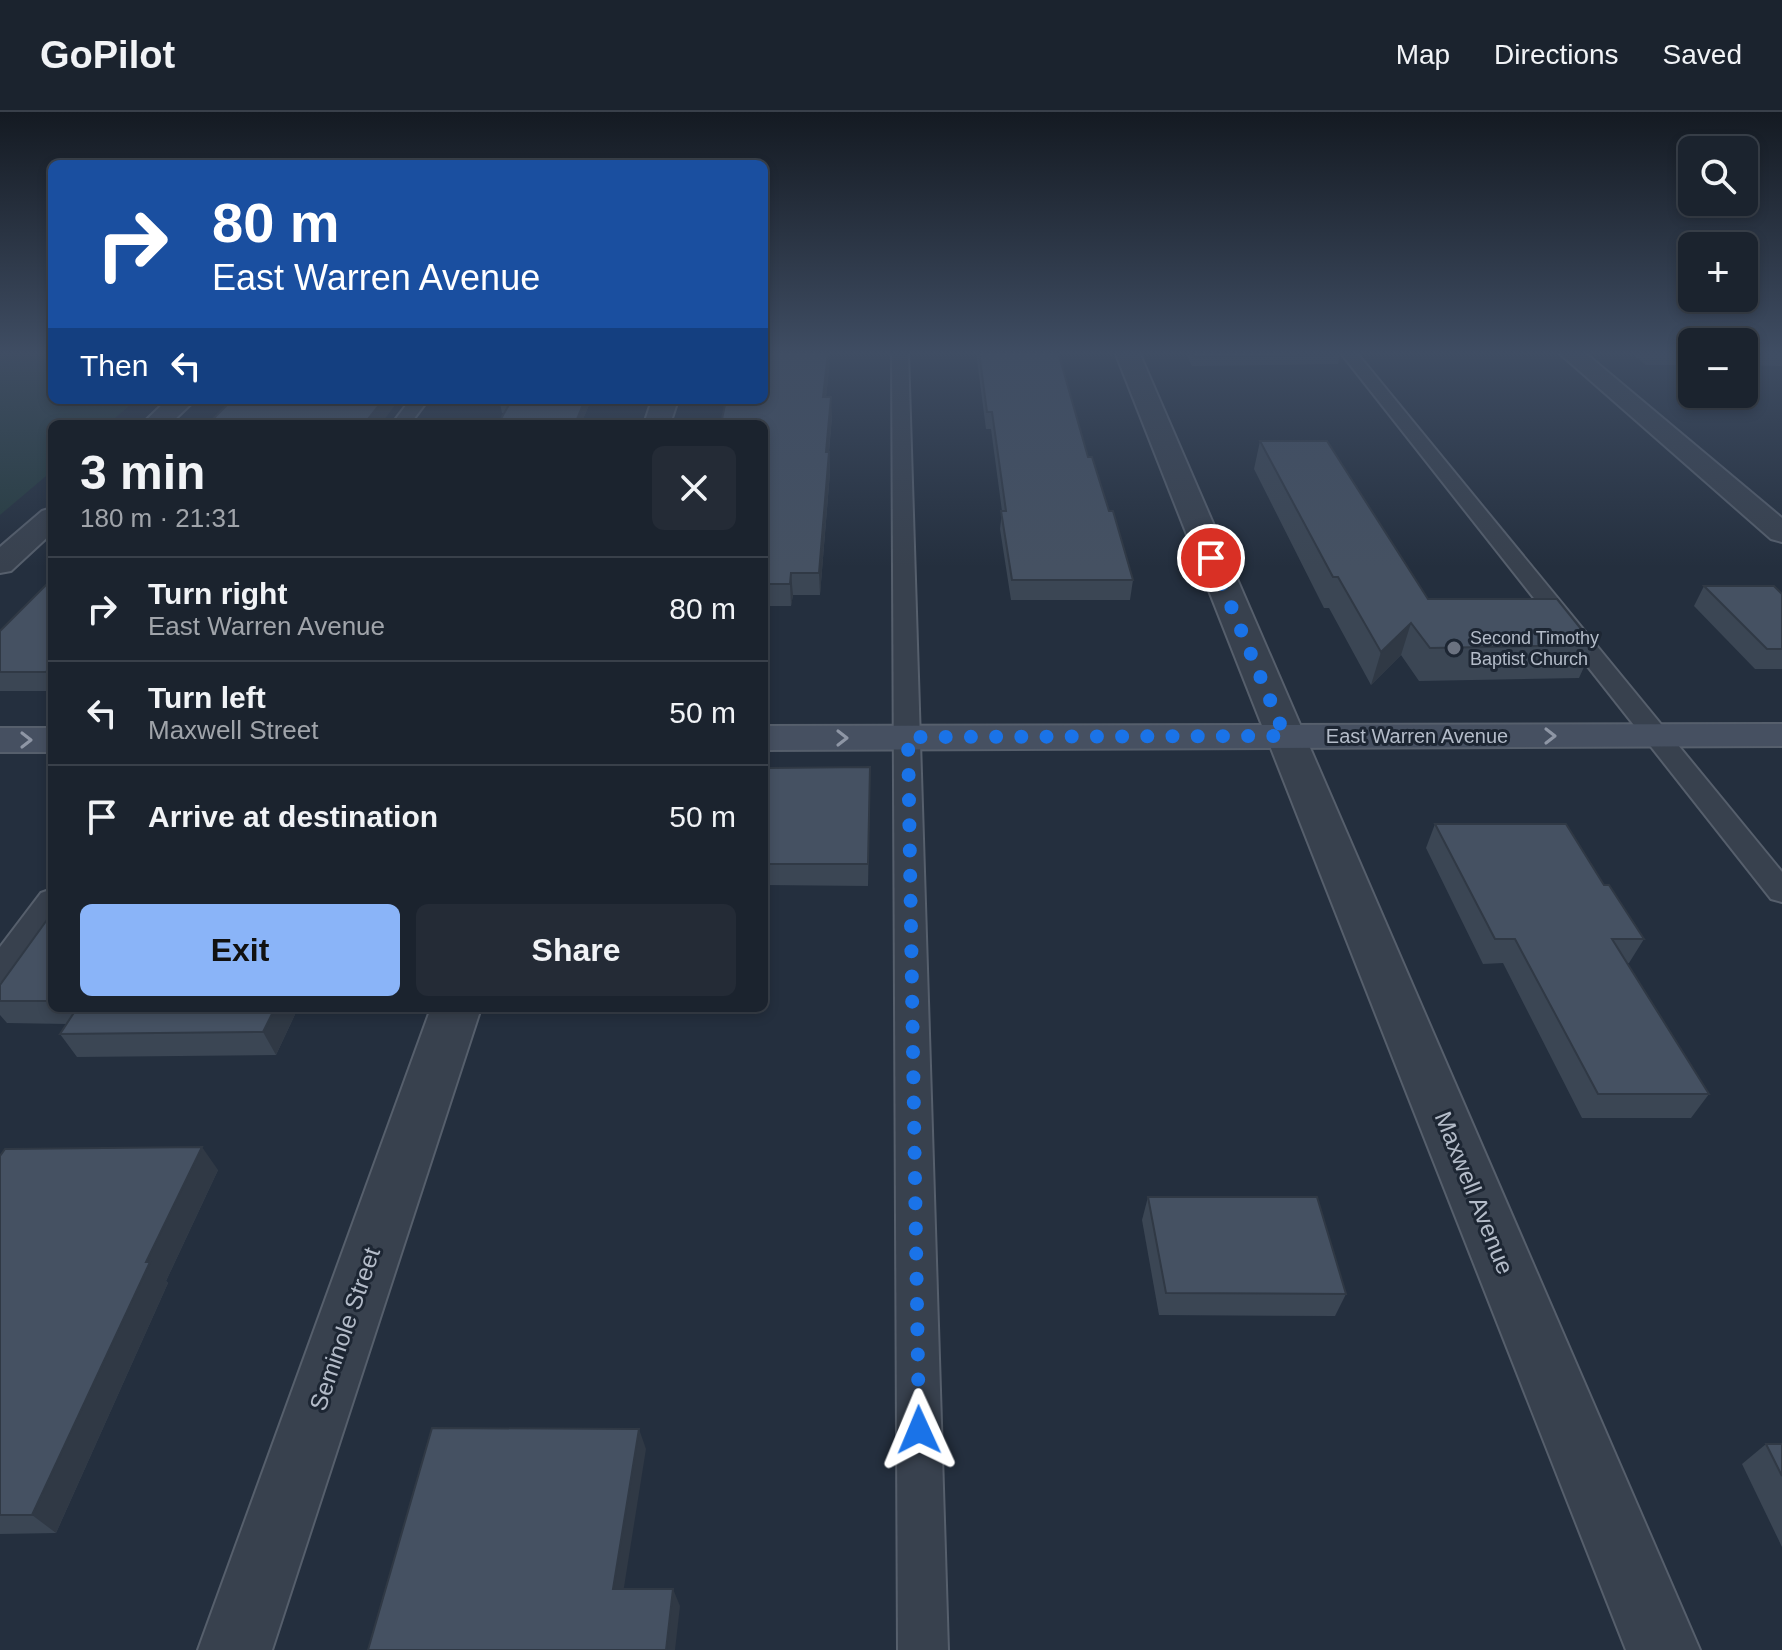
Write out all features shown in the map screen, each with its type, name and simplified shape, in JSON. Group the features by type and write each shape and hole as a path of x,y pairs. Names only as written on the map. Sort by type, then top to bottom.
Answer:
{"main road":[{"name":"East Warren Avenue","path":"768,738 1782,735"},
{"path":"0,740 48,740"}],"street":[{"name":"Maxwell Avenue","path":"1157,424 1663,1650"},
{"path":"1654,424 1782,533"},
{"path":"0,564 48,521"},
{"name":"Seminole Street","path":"235,1650 455,1012"}],"lane":[{"path":"901,424 923,1650"},
{"path":"1406,424 1782,892"},
{"path":"0,971 48,905"}],"green space":[{"path":"0,424 48,424 48,474 0,515"}],"building":[{"path":"768,424 829,424 819,573 791,573 790,584 768,584"},
{"path":"994,424 1079,424 1109,511 1113,511 1133,580 1012,580 1001,511 1006,511"},
{"path":"1260,441 1327,441 1428,599 1557,599 1594,645 1430,648 1411,623 1381,652 1338,577 1333,577"},
{"path":"48,583 46,672 0,672 0,631"},
{"path":"1704,586 1774,586 1782,594 1782,649 1767,649"},
{"path":"870,767 868,864 768,864 768,768"},
{"path":"1435,824 1566,824 1604,885 1609,885 1644,939 1612,939 1709,1094 1598,1094 1515,939 1495,939"},
{"path":"48,919 48,1001 0,1001 0,985"},
{"path":"74,1012 273,1012 263,1032 60,1034"},
{"path":"202,1147 146,1262 150,1262 32,1515 0,1515 0,1156 5,1149"},
{"path":"1148,1197 1317,1197 1346,1294 1166,1293"},
{"path":"432,1428 639,1429 613,1589 673,1589 666,1650 368,1650"},
{"path":"1766,1444 1782,1444 1782,1476"}],"place":[{"name":"Second Timothy Baptist Church","path":"1454,648"}],"route":[{"path":"919,1430 908,737 1285,736 1211,558"}]}
